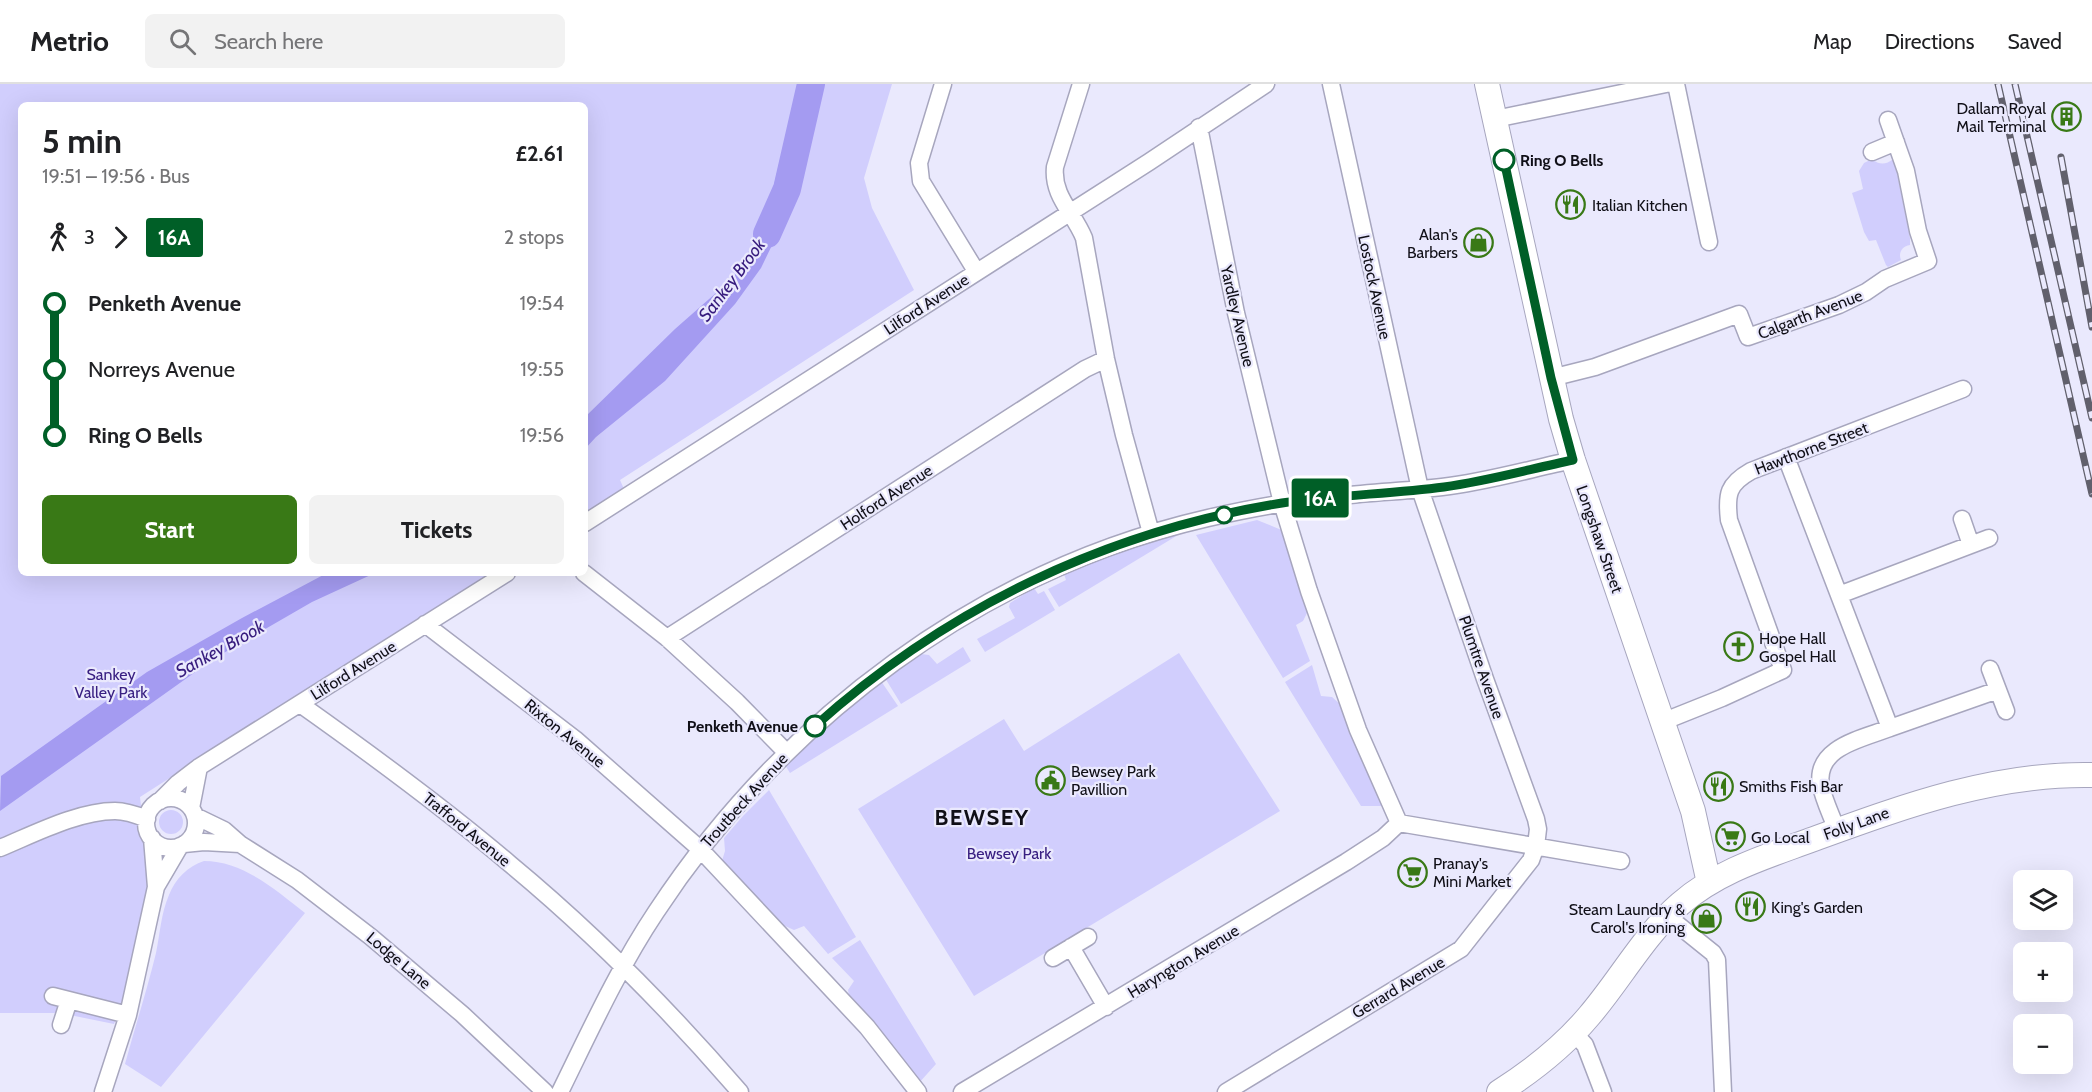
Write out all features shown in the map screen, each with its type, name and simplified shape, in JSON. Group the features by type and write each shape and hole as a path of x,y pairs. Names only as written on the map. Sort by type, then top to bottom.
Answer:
{"street":[{"path":"943,84 919,163 919,175 976,271"},
{"path":"1081,84 1055,167 1054,177 1060,199 1084,238 1106,359 1151,533"},
{"name":"Lilford Avenue","path":"588,521 1149,162 1266,84"},
{"name":"Lostock Avenue","path":"1331,84 1420,489"},
{"name":"Longshaw Street","path":"1487,84 1551,378 1573,460 1693,812 1709,883"},
{"path":"1495,119 1666,84"},
{"path":"1676,84 1709,242"},
{"name":"Calgarth Avenue","path":"1551,378 1587,370 1739,314 1748,337 1839,305 1886,279 1928,261 1918,231 1906,171 1888,120"},
{"name":"Yardley Avenue","path":"1199,127 1236,313 1282,503 1309,591 1358,730 1399,823"},
{"path":"1872,152 1896,142"},
{"name":"Holford Avenue","path":"667,638 1085,369 1106,359"},
{"name":"Hawthorne Street","path":"1662,722 1783,670 1729,520 1728,492 1739,477 1963,389"},
{"path":"1786,457 1890,728"},
{"name":"Troutbeck Avenue","path":"560,1092 622,967 655,913 700,849 731,811 786,752 832,710 910,649 955,621 1013,590 1077,560 1151,533 1207,518 1282,503 1420,489 1474,481 1573,460"},
{"name":"Plumtre Avenue","path":"1420,489 1536,819 1538,830 1536,846"},
{"path":"1962,519 1971,545"},
{"path":"1839,595 1989,538"},
{"name":"Lilford Avenue","path":"160,801 199,767 502,576"},
{"path":"588,576 667,638 737,702 786,752"},
{"name":"Rixton Avenue","path":"425,624 575,739 700,849 867,1027 918,1092"},
{"path":"1990,669 2006,711"},
{"path":"1837,831 1822,789 1821,771 1824,763 1835,750 1998,690"},
{"name":"Trafford Avenue","path":"300,704 390,768 512,865 622,967 740,1092"},
{"path":"156,887 182,845 195,830 193,812 199,767"},
{"name":"Folly Lane","path":"1499,1092 1538,1066 1574,1033 1667,916 1709,883 1740,867 1892,810 1961,790 2005,781 2054,775 2092,775"},
{"path":"182,845 165,847 152,838 148,832 149,812 160,801 174,798 187,804 193,812"},
{"path":"0,848 95,813 117,811 132,813 147,819"},
{"name":"Lodge Lane","path":"193,812 225,830 240,844 297,880 371,937 462,1014 545,1092"},
{"path":"1399,823 1621,861"},
{"name":"Haryngton Avenue","path":"962,1092 1346,862 1383,838 1399,823"},
{"path":"103,1092 128,1015 156,887 152,838"},
{"name":"Lodge Lane","path":"182,845 223,842 240,844"},
{"name":"Gerrard Avenue","path":"1236,1089 1461,949 1526,868 1536,846"},
{"path":"1667,916 1713,953 1718,960 1723,1092"},
{"path":"1053,958 1088,937"},
{"path":"1071,947 1106,1007"},
{"path":"61,1025 61,998 128,1015"},
{"path":"1574,1033 1585,1045 1603,1092"}],"green space":[{"name":"Sankey Valley Park","path":"0,84 892,84 864,178 872,208 914,290 620,480 624,489 588,512 588,102 18,102 18,576 486,576 140,797 150,885 127,995 114,1024 60,1013 0,1013"},
{"path":"1872,159 1882,164 1893,159 1897,166 1910,238 1910,245 1900,252 1901,260 1888,267 1876,240 1869,241 1864,232 1852,193 1863,189 1859,171 1864,163"},
{"path":"1257,520 1284,531 1308,611 1303,621 1296,625 1310,661 1283,678 1196,535"},
{"path":"1178,535 1059,607 1048,589 1066,580 1064,574 1141,544"},
{"path":"1034,588 1038,594 1044,591 1055,610 985,652 977,639 1015,618 1009,607 1010,603"},
{"path":"963,647 971,661 901,704 885,678 921,654 929,655 937,664"},
{"name":"Bewsey Park","path":"1179,653 1280,811 974,996 858,809 1004,719 1024,751"},
{"path":"1312,665 1321,696 1332,697 1341,705 1382,806 1361,806 1285,682"},
{"path":"881,681 898,706 790,773 785,765 847,708"},
{"path":"769,790 856,937 828,954 804,926 794,930 783,925 721,864 725,851 724,838"},
{"path":"171,810 179,814 183,822 179,830 171,834 163,830 159,822 163,814"},
{"path":"204,861 218,862 245,871 271,886 305,913 161,1087 125,1064 156,953 166,902 183,874"},
{"path":"860,940 936,1064 918,1084 849,996 848,990 854,981 832,958"}],"water":[{"name":"Sankey Brook","path":"798,84 818,84 796,146 774,241 761,268 735,304 665,381 588,446 588,414 675,329 733,278 755,241 770,202"},
{"name":"Sankey Brook","path":"321,576 368,576 312,602 215,658 0,811 1,776 147,672"}],"waterway":[{"name":"Sankey Brook","path":"767,234 787,189 811,84"}],"railway":[{"path":"1998,84 2092,494"},
{"path":"2015,84 2092,418"},
{"path":"2061,157 2092,327"}],"bus line":[{"name":"16A","path":"815,726 910,649 955,621 1077,560 1151,533 1207,518 1282,503 1445,487 1573,460 1551,378 1504,160"}],"place":[{"name":"Dallam Royal Mail Terminal","path":"2067,117"},
{"name":"Ring O Bells","path":"1504,160"},
{"name":"Italian Kitchen","path":"1571,205"},
{"name":"Alan's Barbers","path":"1479,243"},
{"name":"Hope Hall Gospel Hall","path":"1738,647"},
{"name":"Penketh Avenue","path":"815,726"},
{"name":"Bewsey Park Pavillion","path":"1050,780"},
{"name":"Smiths Fish Bar","path":"1718,786"},
{"name":"Go Local","path":"1730,837"},
{"name":"Pranay's Mini Market","path":"1412,872"},
{"name":"King's Garden","path":"1750,907"},
{"name":"Steam Laundry & Carol's Ironing","path":"1706,918"}],"district":[{"name":"BEWSEY","path":"982,817"}]}
